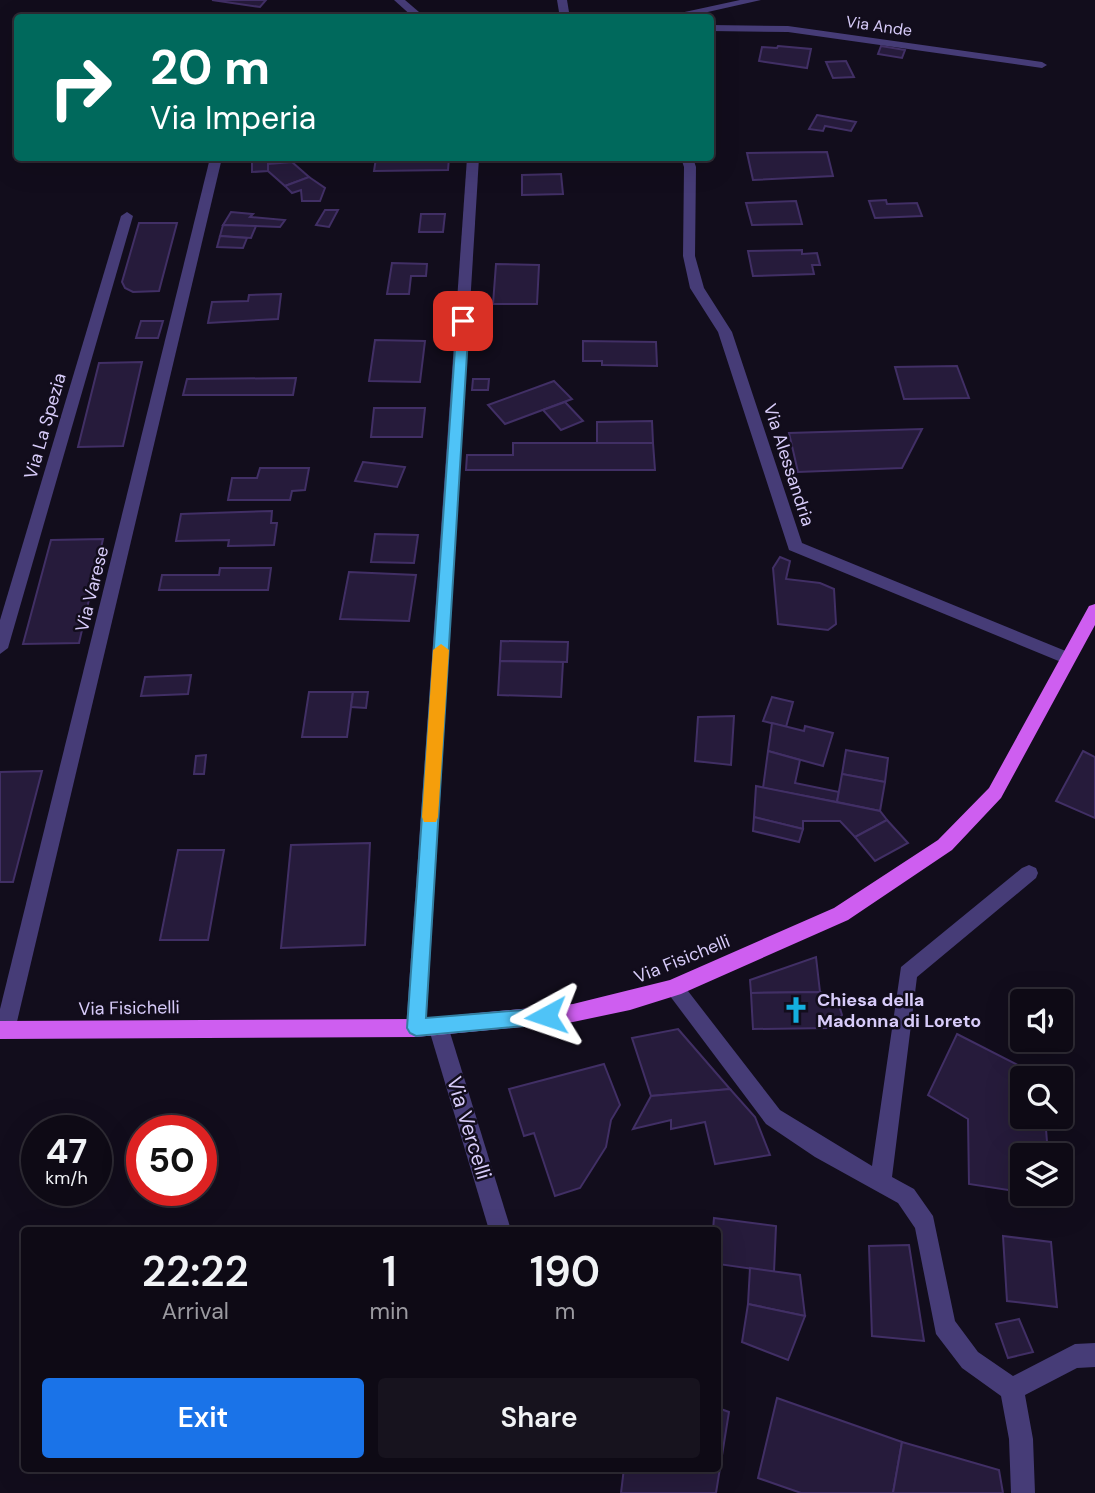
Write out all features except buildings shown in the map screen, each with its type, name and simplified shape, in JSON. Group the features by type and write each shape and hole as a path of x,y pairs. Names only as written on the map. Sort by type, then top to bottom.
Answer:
{"main road":[{"name":"Via Fisichelli","path":"3,1030 416,1028 573,1013 674,988 842,914 945,845 995,793 1095,610"}],"street":[{"path":"399,0 416,14"},
{"path":"683,14 757,0"},
{"name":"Via Ande","path":"714,29 788,29 1042,65"},
{"name":"Via Varese","path":"3,1030 215,161"},
{"path":"416,1028 474,161"},
{"name":"Via Alessandria","path":"688,161 689,256 697,288 725,332 795,546 1067,658"},
{"name":"Via La Spezia","path":"0,648 127,216"},
{"path":"881,1182 908,973 1030,873"},
{"path":"674,988 773,1117 823,1150 906,1196 925,1224 944,1326 970,1360 1012,1390 1021,1439 1023,1493"},
{"name":"Via Vercelli","path":"438,1026 499,1227"},
{"path":"1012,1390 1075,1356 1095,1354"}],"slow traffic":[{"path":"430,817 441,650"}],"place":[{"name":"Chiesa della Madonna di Loreto","path":"796,1010"}],"route":[{"path":"463,321 416,1028 546,1016"}]}
